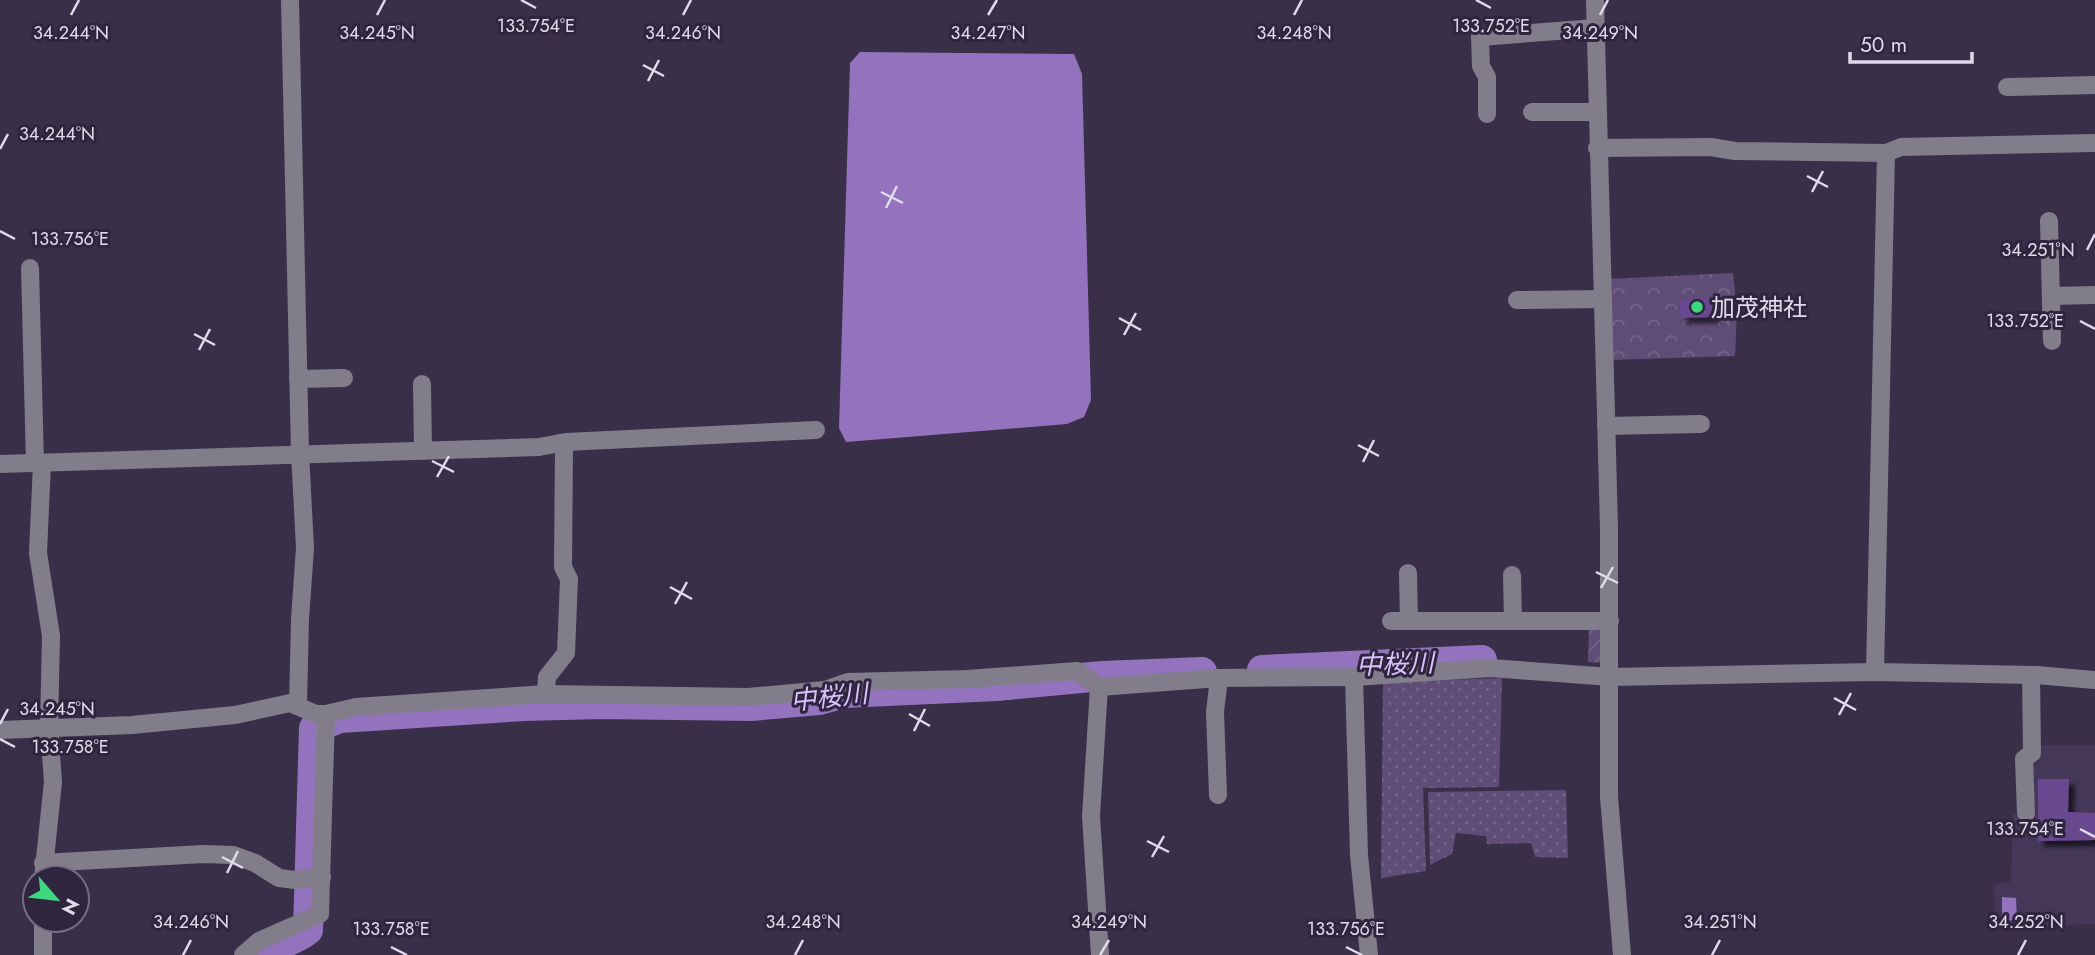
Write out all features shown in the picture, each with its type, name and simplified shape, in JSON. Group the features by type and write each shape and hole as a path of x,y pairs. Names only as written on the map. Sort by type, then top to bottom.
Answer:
{"street":[{"path":"290,0 300,453 305,548 298,705"},
{"path":"1595,0 1611,677 1609,797 1622,955"},
{"path":"1487,114 1488,77 1481,66 1480,37 1596,28"},
{"path":"2007,87 2095,85"},
{"path":"1532,112 1597,112"},
{"path":"1597,148 1711,147 1735,151 1886,153 1901,147 2095,143"},
{"path":"1875,671 1886,153"},
{"path":"2049,221 2052,341"},
{"path":"30,268 38,463 38,553 51,636 49,729 53,782 44,864"},
{"path":"2051,296 2095,295"},
{"path":"1517,300 1602,299"},
{"path":"298,379 344,378"},
{"path":"422,384 423,450"},
{"path":"1606,426 1700,424"},
{"path":"0,464 539,447 560,443 817,430"},
{"path":"545,694 547,677 566,653 569,579 563,567 564,449 560,443"},
{"path":"1408,573 1400,621 1610,621"},
{"path":"1512,575 1513,621"},
{"path":"326,721 356,707 545,694 748,697 825,690 848,682 967,679 1077,671 1091,682 1354,677 1491,668 1611,677 1875,671 2031,675 2095,680"},
{"path":"2026,813 2024,759 2032,753 2031,675"},
{"path":"1354,677 1359,855 1368,955"},
{"path":"1218,794 1215,712 1219,678"},
{"path":"1091,682 1091,816 1100,955"},
{"path":"0,730 132,725 234,715 289,703 298,705 326,721"},
{"path":"243,955 259,941 320,914 315,877 326,721"},
{"path":"91,865 203,854 233,855 255,863 279,878 315,877"},
{"path":"43,934 43,955"}],"shaded area":[{"path":"860,52 1074,54 1082,74 1091,400 1084,417 1067,424 846,442 839,428 850,63"},
{"path":"2040,745 2095,745 2095,924 1995,928 1994,885 2011,881 2013,814 2033,812 2031,764 2039,762"},
{"path":"2002,897 2016,898 2017,920 2002,921"}],"green space":[{"path":"1733,273 1737,312 1735,356 1609,360 1607,279"},
{"path":"1589,627 1606,627 1605,663 1588,662"},
{"path":"1502,678 1499,787 1423,788 1426,871 1381,878 1383,682"},
{"path":"1566,790 1568,858 1535,857 1531,843 1487,844 1486,836 1456,833 1452,854 1430,865 1428,792"}],"building":[{"name":"加茂神社","path":"1714,297 1714,317 1680,318 1679,300"},
{"path":"2038,779 2069,779 2068,812 2095,813 2095,840 2038,841"}],"waterway":[{"name":"中桜川","path":"1262,670 1482,660"},
{"name":"中桜川","path":"258,955 308,930 314,728 340,718 523,706 751,706 819,700 844,693 1202,672"}],"place":[{"name":"加茂神社","path":"1697,307"}]}
